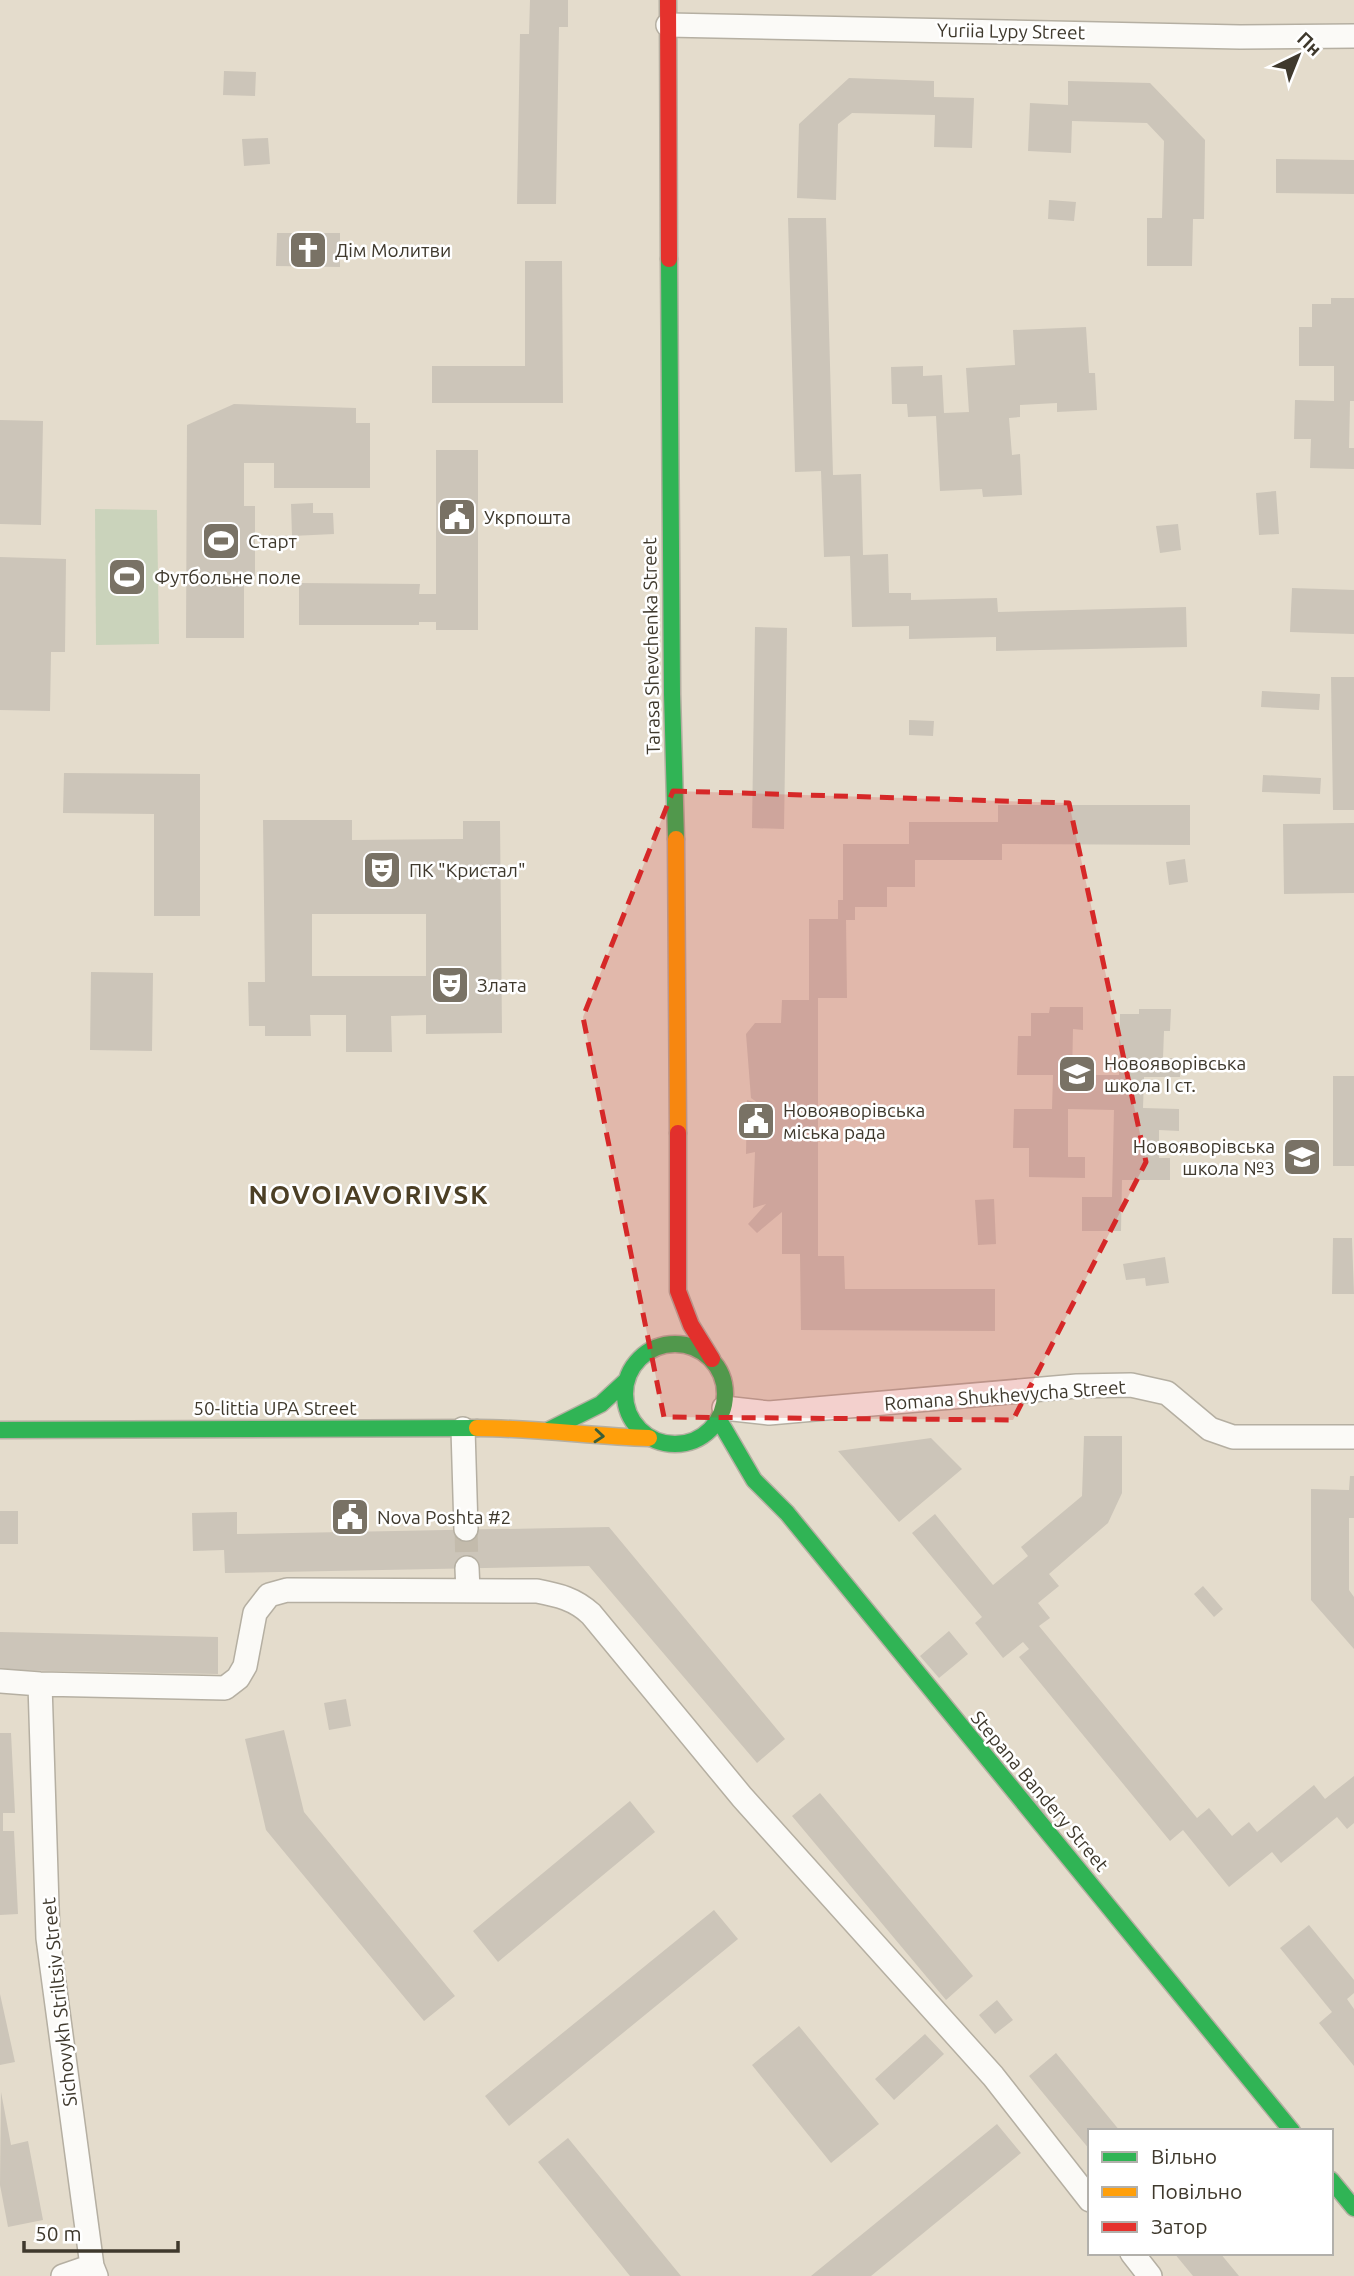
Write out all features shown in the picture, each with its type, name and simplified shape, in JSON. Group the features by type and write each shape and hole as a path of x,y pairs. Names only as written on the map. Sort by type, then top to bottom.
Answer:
{"street":[{"name":"Tarasa Shevchenka Street","path":"667,0 672,694 677,869 678,1291 691,1325 712,1359"},
{"name":"Yuriia Lypy Street","path":"668,25 1240,37 1354,36"},
{"name":"Tarasa Shevchenka Street","path":"668,1315 678,1291"},
{"path":"651,1349 677,1343 690,1345 712,1359 725,1382 726,1395 722,1414 711,1431 688,1443 675,1445 649,1438 631,1419 626,1406 627,1380 632,1368 651,1349 660,1331"},
{"name":"50-littia UPA Street","path":"549,1430 595,1408 617,1392 627,1380"},
{"name":"Romana Shukhevycha Street","path":"722,1414 769,1413 1077,1386 1131,1385 1167,1392 1210,1430 1233,1437 1354,1437"},
{"name":"Stepana Bandery Street","path":"722,1414 754,1479"},
{"path":"463,1429 466,1530"},
{"name":"50-littia UPA Street","path":"0,1430 549,1430 597,1436 649,1438"},
{"name":"Stepana Bandery Street","path":"688,1443 754,1479 787,1513 1290,2129"},
{"path":"0,1681 225,1688 238,1678 245,1666 255,1613 269,1595 286,1590 468,1579 559,1595 579,1603 591,1614 742,1797 993,2076 1088,2197"},
{"name":"Sichovykh Striltsiv Street","path":"40,1684 48,1938 94,2271"},
{"path":"1333,2182 1354,2208"},
{"path":"1134,2255 1150,2276"},
{"path":"63,2276 94,2271"}],"highlighted area":[{"path":"673,791 1069,803 1146,1162 1013,1420 664,1417 583,1017"}],"green space":[{"name":"Футбольне поле","path":"95,509 157,510 159,644 96,645"}],"building":[{"path":"530,0 568,0 568,27 559,27 556,204 517,204 520,34 529,34"},
{"path":"224,71 256,72 255,96 223,95"},
{"path":"849,78 934,81 934,97 974,98 972,148 934,147 935,115 852,113 838,124 836,200 797,198 799,124"},
{"path":"1068,81 1150,83 1205,140 1204,219 1193,219 1192,266 1147,266 1147,218 1162,218 1164,141 1147,123 1072,121 1071,153 1028,151 1030,103 1068,105"},
{"path":"268,138 270,164 244,166 242,139"},
{"path":"1276,159 1354,160 1354,194 1276,193"},
{"path":"1049,200 1076,202 1074,221 1048,219"},
{"path":"788,218 826,218 833,475 861,474 863,555 888,554 889,593 911,593 911,600 997,598 998,612 1186,607 1187,647 996,651 996,637 909,639 909,626 852,627 850,556 824,557 821,471 795,472"},
{"name":"Дім Молитви","path":"277,233 340,233 340,267 276,266"},
{"path":"525,261 562,261 563,403 432,403 432,366 525,366"},
{"path":"1331,298 1354,298 1354,401 1350,401 1349,448 1354,448 1354,469 1310,468 1311,439 1294,439 1295,400 1334,401 1334,366 1299,366 1299,327 1312,327 1312,304 1331,304"},
{"path":"1086,327 1089,373 1095,373 1097,410 1057,412 1057,403 1020,405 1020,417 1009,418 1012,455 1020,454 1022,495 983,497 982,489 940,491 936,416 908,417 907,404 892,404 891,367 923,366 923,376 942,375 944,413 969,412 966,368 1015,365 1013,330"},
{"name":"Старт","path":"234,404 356,408 356,423 370,423 370,488 274,488 274,463 244,463 244,506 255,506 255,576 244,576 244,638 186,638 187,425"},
{"path":"0,420 43,421 41,525 0,524"},
{"name":"Укрпошта","path":"436,450 478,450 478,630 436,630 436,622 419,622 419,625 299,625 299,583 420,584 419,594 436,594"},
{"path":"1276,491 1279,534 1259,535 1256,493"},
{"path":"313,503 313,513 333,513 334,534 292,536 291,504"},
{"path":"1178,524 1181,550 1160,553 1156,526"},
{"path":"0,557 66,559 65,652 51,652 50,711 0,710"},
{"path":"1292,588 1354,590 1354,634 1290,632"},
{"path":"755,627 787,628 784,829 752,828"},
{"path":"1331,677 1354,677 1354,810 1333,810"},
{"path":"1262,691 1320,694 1319,710 1261,707"},
{"path":"909,720 934,721 933,736 909,735"},
{"path":"64,773 200,774 200,916 154,916 154,814 63,813"},
{"path":"1263,775 1321,778 1320,794 1262,792"},
{"path":"998,805 1190,805 1190,845 1002,844 1002,860 915,860 915,887 887,887 887,907 855,907 855,920 846,920 847,998 818,998 818,1256 844,1256 845,1289 995,1289 995,1331 801,1330 800,1254 782,1254 782,1212 757,1233 748,1224 766,1204 753,1208 755,1152 746,1154 747,1100 758,1103 751,1098 746,1034 755,1023 781,1023 782,1000 809,1000 809,919 838,919 838,900 843,900 843,844 909,844 909,822 998,822"},
{"path":"263,820 352,820 352,840 463,839 463,821 500,821 502,1033 426,1034 426,1015 391,1016 392,1052 346,1052 346,1015 310,1015 311,1036 265,1036 265,1026 249,1026 248,982 265,982","holes":["312,914 426,914 426,976 312,976"]},
{"path":"1354,823 1354,893 1284,894 1283,824"},
{"path":"1185,859 1188,882 1169,885 1166,862"},
{"path":"91,972 153,973 152,1051 90,1050"},
{"path":"1050,1007 1083,1007 1083,1030 1073,1029 1072,1075 1119,1075 1120,1014 1139,1014 1139,1009 1171,1009 1170,1031 1164,1031 1163,1058 1180,1058 1180,1077 1144,1077 1143,1108 1179,1109 1179,1131 1159,1130 1159,1158 1170,1158 1170,1180 1122,1180 1121,1231 1082,1231 1082,1197 1112,1197 1114,1110 1068,1109 1068,1157 1085,1157 1085,1178 1029,1177 1029,1148 1013,1148 1014,1109 1052,1109 1053,1075 1017,1075 1018,1036 1031,1036 1031,1013 1049,1013"},
{"path":"1333,1076 1354,1076 1354,1166 1333,1166"},
{"path":"994,1199 996,1244 978,1245 975,1200"},
{"path":"1333,1238 1352,1238 1354,1294 1332,1294"},
{"path":"1165,1257 1169,1283 1146,1286 1145,1278 1126,1280 1123,1264"},
{"path":"1084,1436 1122,1436 1122,1493 1108,1523 1049,1574 1059,1586 1038,1603 1050,1618 1039,1626 1197,1818 1209,1808 1232,1836 1249,1822 1257,1832 1314,1785 1325,1799 1354,1776 1354,1823 1347,1829 1337,1817 1281,1863 1272,1852 1229,1887 1183,1830 1170,1841 1019,1657 1029,1649 1023,1642 1003,1658 975,1623 982,1617 912,1533 935,1514 993,1585 1028,1556 1021,1547 1082,1496"},
{"path":"931,1438 962,1469 899,1522 838,1451"},
{"path":"1350,1476 1354,1476 1354,1518 1349,1518 1349,1590 1354,1597 1354,1649 1311,1600 1311,1489 1349,1490"},
{"path":"0,1511 18,1511 18,1544 0,1544"},
{"path":"237,1512 237,1534 609,1527 785,1739 757,1763 589,1566 225,1573 224,1550 193,1551 192,1513"},
{"path":"1203,1586 1223,1609 1214,1617 1194,1594"},
{"path":"949,1631 968,1654 939,1678 920,1656"},
{"path":"0,1632 218,1637 218,1674 0,1670"},
{"path":"346,1699 351,1726 329,1730 324,1703"},
{"path":"284,1730 304,1812 455,1996 424,2021 266,1830 245,1739"},
{"path":"0,1733 11,1733 15,1813 3,1813 3,1831 14,1831 18,1914 0,1915"},
{"path":"1033,1782 1056,1808 1044,1820 1020,1794"},
{"path":"820,1793 973,1976 946,2000 792,1816"},
{"path":"630,1801 655,1832 498,1962 473,1931"},
{"path":"714,1910 738,1939 509,2126 485,2096"},
{"path":"1309,1925 1354,1980 1354,1993 1347,1999 1354,2009 1354,2066 1319,2023 1332,2012 1280,1948"},
{"path":"0,1994 15,2062 0,2065"},
{"path":"997,2000 1013,2020 995,2034 979,2015"},
{"path":"799,2026 879,2124 831,2163 752,2065"},
{"path":"925,2034 944,2054 894,2100 875,2079"},
{"path":"1056,2053 1118,2129 1088,2129 1088,2148 1029,2076"},
{"path":"1,2092 11,2145 28,2141 43,2220 8,2227 0,2185"},
{"path":"997,2124 1021,2153 871,2276 811,2276"},
{"path":"568,2138 681,2276 630,2276 538,2162"},
{"path":"1176,2255 1222,2255 1239,2276 1193,2276"}],"tunnel":[{"path":"466,1529 467,1568"}],"traffic: fast":[{"path":"669,259 672,694 676,839"},
{"path":"675,1344 694,1347 711,1358 722,1375 725,1394 722,1413 711,1430 694,1441 675,1444 656,1441 639,1430 628,1413 625,1394 628,1375 639,1358 656,1347 675,1344"},
{"path":"549,1430 601,1404 627,1380"},
{"path":"719,1420 754,1480 787,1513 1290,2129"},
{"path":"0,1430 477,1428"},
{"path":"1333,2182 1354,2208"}],"traffic: slow":[{"path":"676,839 678,1133"},
{"path":"477,1428 649,1438"}],"traffic: jam":[{"path":"668,0 669,259"},
{"path":"678,1133 678,1291 691,1325 712,1359"}],"place":[{"name":"Дім Молитви","path":"308,250"},
{"name":"Укрпошта","path":"457,517"},
{"name":"Старт","path":"221,541"},
{"name":"Футбольне поле","path":"127,577"},
{"name":"ПК \"Кристал\"","path":"382,870"},
{"name":"Злата","path":"450,985"},
{"name":"Новояворівська школа І ст.","path":"1077,1074"},
{"name":"Новояворівська міська рада","path":"756,1121"},
{"name":"Новояворівська школа №3","path":"1302,1157"},
{"name":"Nova Poshta #2","path":"350,1517"}],"district":[{"name":"NOVOIAVORIVSK","path":"369,1195"}]}
